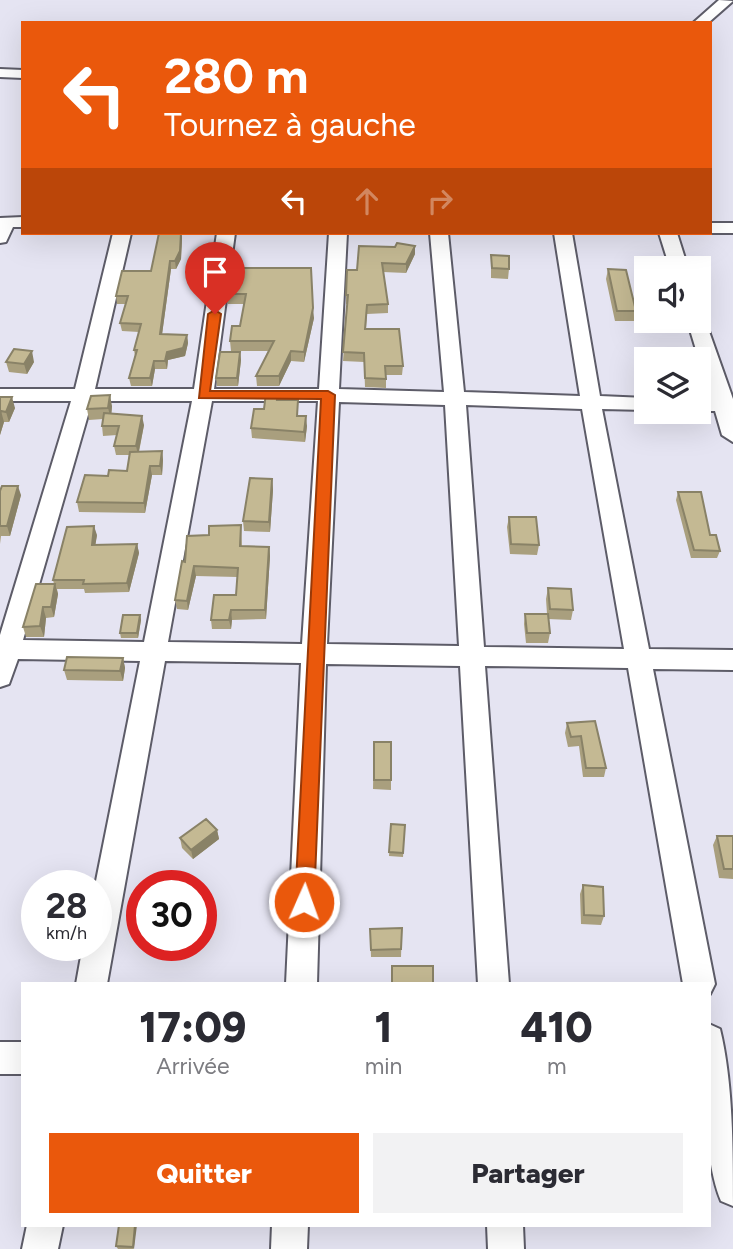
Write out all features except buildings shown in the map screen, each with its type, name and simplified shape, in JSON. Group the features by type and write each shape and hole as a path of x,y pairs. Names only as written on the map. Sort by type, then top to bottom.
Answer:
{"street":[{"path":"702,21 727,0"},
{"path":"0,73 21,74"},
{"path":"0,238 6,222 21,222"},
{"path":"712,228 733,228"},
{"path":"0,677 5,649 83,396 122,235"},
{"path":"91,982 203,395 226,235"},
{"path":"301,982 314,656 338,235"},
{"path":"439,235 455,400 494,982"},
{"path":"563,235 591,403 699,982"},
{"path":"669,235 675,256"},
{"path":"701,333 728,405 733,435"},
{"path":"0,395 328,395 634,404"},
{"path":"5,649 153,650 314,656 733,660"},
{"path":"0,1058 21,1058"},
{"path":"716,1060 733,1189"},
{"path":"40,1249 45,1227"},
{"path":"289,1249 290,1227"},
{"path":"505,1227 506,1249"}],"route":[{"path":"215,314 203,395 328,395 304,902"}]}
